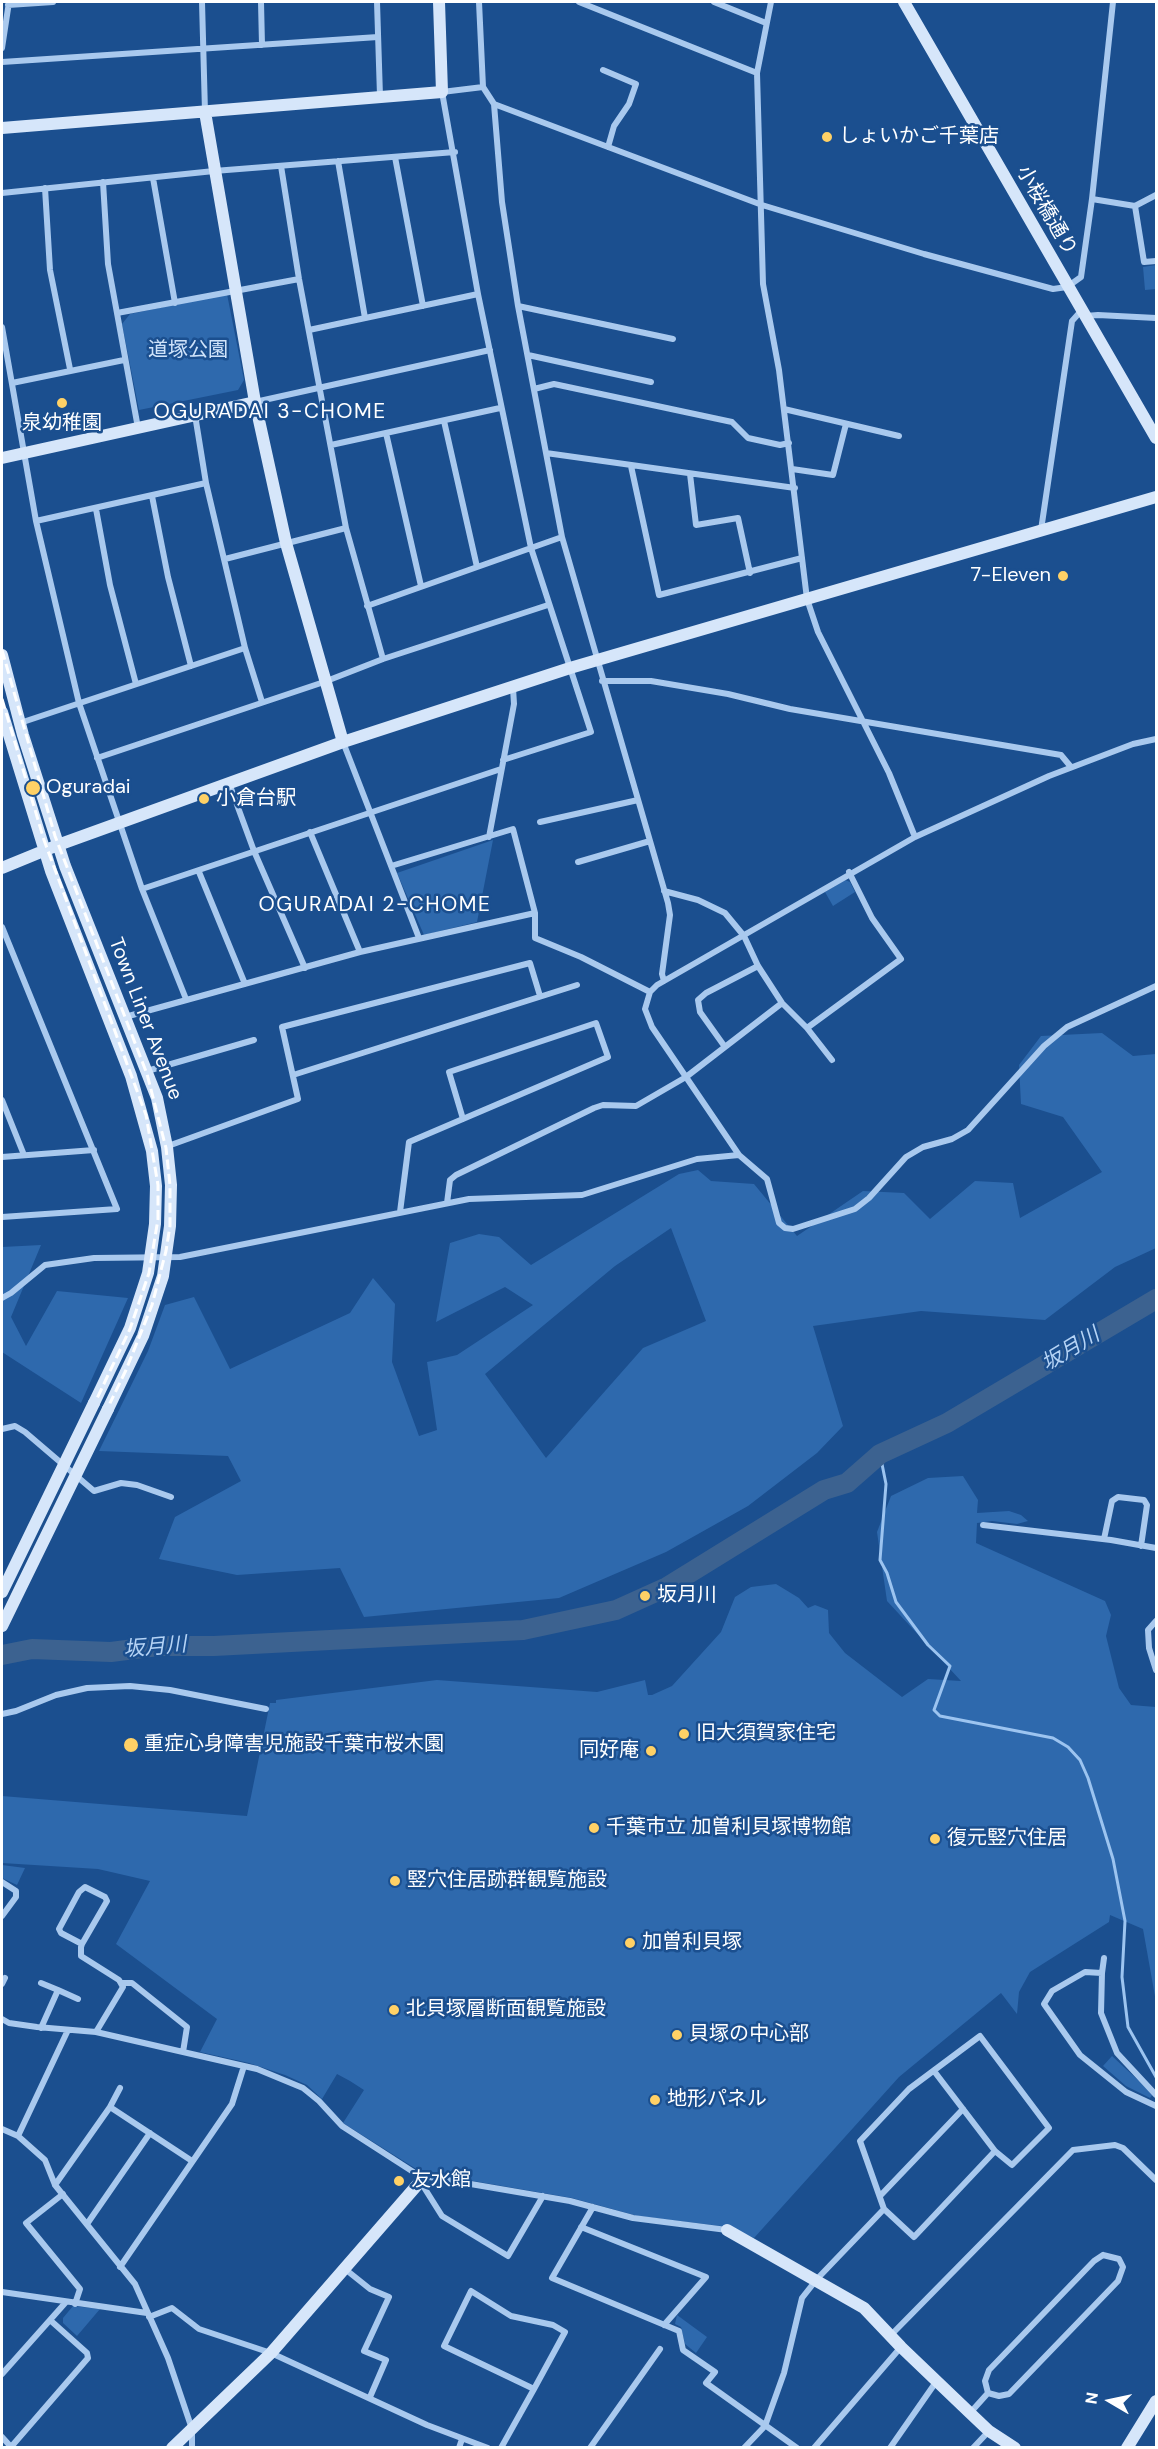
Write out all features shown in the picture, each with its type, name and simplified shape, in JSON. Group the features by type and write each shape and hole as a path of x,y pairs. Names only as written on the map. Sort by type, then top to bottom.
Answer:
{"street":[{"path":"2,48 9,3 53,2"},
{"path":"202,2 205,112 214,171 255,402 286,543 324,681 344,742 419,938"},
{"path":"261,2 262,45"},
{"path":"377,2 380,96"},
{"path":"439,2 442,92 455,152 478,294 500,408 531,548 591,732 503,760"},
{"path":"478,2 483,87 494,104 502,202 518,306 562,537 670,915 662,974 664,981"},
{"path":"579,2 757,73"},
{"path":"714,2 766,22"},
{"path":"771,2 757,73 763,284 789,443 807,599 818,632 861,722 889,773 915,837"},
{"name":"小桜橋通り","path":"904,2 1156,438"},
{"path":"494,104 762,205 1032,284 1053,289 1067,287 1081,277 1092,199 1113,2"},
{"path":"2,62 378,37"},
{"path":"603,70 636,84 629,104 615,126 608,147"},
{"path":"2,128 483,87"},
{"path":"2,193 214,171 455,152"},
{"path":"395,157 423,306"},
{"path":"338,161 365,318"},
{"path":"281,166 299,279 346,528 382,659"},
{"path":"153,178 175,303"},
{"path":"103,182 108,264 138,428"},
{"path":"45,188 50,270 70,369"},
{"path":"1092,199 1135,206 1156,195"},
{"path":"1135,206 1144,262 1156,261"},
{"path":"117,313 299,279"},
{"path":"309,330 478,294"},
{"path":"518,306 673,339"},
{"path":"1041,531 1072,321 1083,314 1156,318"},
{"path":"2,327 36,521 79,703 142,890 186,999"},
{"path":"2,458 490,350"},
{"path":"528,356 651,382"},
{"path":"12,383 70,369 124,360"},
{"path":"534,389 554,384 732,422 748,438 780,445 789,443"},
{"path":"331,445 500,408"},
{"path":"784,409 899,436"},
{"path":"195,415 206,483 245,648 262,702"},
{"path":"444,421 477,567"},
{"path":"792,469 833,475 846,423"},
{"path":"386,434 421,586"},
{"path":"546,453 795,488"},
{"path":"631,466 660,595 802,558"},
{"path":"690,474 696,525 738,518 750,573"},
{"path":"36,521 206,483"},
{"path":"152,496 168,577 191,666"},
{"path":"2,868 58,845 344,742 570,668 1156,497"},
{"path":"96,509 110,585 136,684"},
{"path":"225,559 346,528"},
{"path":"367,606 562,537"},
{"path":"98,758 382,659 548,605"},
{"path":"20,724 245,648"},
{"name":"Town Liner Avenue","path":"2,655 20,724 58,845 158,1098 167,1147 171,1195 167,1258 143,1336 2,1626"},
{"path":"602,681 651,681 861,722 1061,755 1071,767"},
{"path":"489,837 514,704 513,688"},
{"name":"Town Liner Avenue","path":"2,712 45,850 144,1115 156,1186 155,1224 150,1258 130,1328 2,1592"},
{"path":"1156,739 1133,744 1071,767 963,812 915,837 849,872 744,936 664,981 650,992 645,1009 647,1017 739,1155 766,1179 779,1223 785,1228 793,1229 855,1209 869,1198 906,1157 922,1147 952,1139 968,1130 1044,1046 1067,1027 1156,986"},
{"path":"142,890 501,769"},
{"path":"229,783 254,851 305,968"},
{"path":"540,822 638,800"},
{"path":"391,866 513,829 535,913 535,938 581,957 650,992"},
{"path":"310,832 360,952"},
{"path":"578,862 650,841"},
{"path":"199,872 245,984"},
{"path":"807,1028 902,959 872,918 849,872"},
{"path":"664,891 698,900 725,913 744,936 758,966 782,1003 807,1028 832,1060"},
{"path":"125,1017 360,952 535,913"},
{"path":"2,927 3,938 117,1209 2,1217"},
{"path":"167,1147 298,1099 282,1027 530,963 540,996"},
{"path":"725,1047 700,1012 698,1000 706,993 758,966"},
{"path":"293,1075 577,984"},
{"path":"447,1203 450,1180 456,1175 594,1108 603,1105 636,1106 686,1077 782,1003"},
{"path":"400,1212 409,1142 463,1119 608,1057 596,1023 449,1072 463,1119"},
{"path":"147,1071 254,1040"},
{"path":"2,1100 24,1155"},
{"path":"2,1157 94,1150"},
{"path":"2,1298 45,1265 94,1258 167,1258 236,1247 469,1199 582,1195 697,1159 739,1155"},
{"path":"2,1429 15,1426 25,1432 94,1491 121,1483 137,1485 171,1497"},
{"path":"1104,1539 1112,1501 1118,1497 1144,1500 1147,1505 1142,1546"},
{"path":"983,1525 1104,1539 1156,1548"},
{"path":"1156,1621 1148,1630 1149,1648 1156,1670"},
{"path":"2,1714 16,1712 56,1695 87,1688 129,1686 170,1690 266,1708"},
{"path":"2,1882 16,1891 16,1897 2,1916"},
{"path":"82,1944 61,1933 59,1929 85,1887 105,1897 107,1901 82,1944 81,1956 121,1983 132,1983 187,2028 183,2052"},
{"path":"1104,1958 1101,2013 1117,2053 1156,2095"},
{"path":"1102,1973 1085,1972 1052,1991 1044,2004 1080,2055 1126,2092 1156,2106"},
{"path":"41,1983 78,1999"},
{"path":"96,2032 123,1987 121,1983"},
{"path":"41,2028 58,1990"},
{"path":"2,2019 9,2023 41,2028 96,2032 244,2066 303,2088 319,2101 342,2126 418,2175 442,2216 508,2256 543,2196"},
{"path":"18,2136 68,2030"},
{"path":"934,2071 995,2151 1012,2165 1049,2128 980,2036 909,2089 860,2141 884,2208 914,2237 995,2151"},
{"path":"120,2267 232,2104 244,2066"},
{"path":"55,2185 110,2107 120,2088"},
{"path":"110,2107 192,2161"},
{"path":"880,2196 963,2109"},
{"path":"2,2129 18,2136 45,2160 55,2185 135,2284 168,2358 192,2428 192,2448"},
{"path":"87,2224 150,2133"},
{"path":"890,2336 1073,2150 1115,2145 1123,2148 1156,2180"},
{"path":"422,2179 543,2196 633,2218 727,2230 817,2279 864,2308 900,2348 936,2382 989,2431 1015,2448"},
{"path":"172,2448 271,2353 422,2179"},
{"path":"63,2194 26,2223 80,2289 75,2304"},
{"path":"592,2207 552,2278 679,2331 683,2350 715,2372 706,2383 797,2448"},
{"path":"744,2448 765,2426 784,2373 802,2298 884,2208"},
{"path":"581,2227 706,2277 664,2325"},
{"path":"1103,2255 1119,2259 1123,2267 1119,2282 1009,2394 999,2397 988,2393 985,2380 989,2370 1094,2261 1103,2255"},
{"path":"345,2270 370,2289 388,2297 364,2352 386,2360 370,2397"},
{"path":"501,2448 534,2389 565,2332 553,2325 512,2316 471,2291 444,2346 534,2389"},
{"path":"2,2292 148,2315 172,2308 199,2329 271,2353 462,2439 488,2448"},
{"path":"2,2374 66,2302"},
{"path":"2,2437 12,2447 88,2358 87,2353 50,2320"},
{"path":"814,2448 900,2348"},
{"path":"590,2448 660,2349"},
{"path":"890,2448 936,2382"},
{"path":"970,2413 988,2393"},
{"path":"1130,2446 1156,2401"},
{"path":"974,2448 989,2431"},
{"path":"459,2448 462,2439"}],"green space":[{"path":"1156,265 1156,289 1145,290 1143,267"},
{"name":"道塚公園","path":"227,294 244,380 238,390 139,410 122,324 130,314"},
{"path":"493,840 477,922 424,935 397,873"},
{"path":"845,880 850,882 855,892 833,906 825,892"},
{"path":"1102,1033 1133,1056 1156,1054 1156,1248 1115,1267 1045,1320 921,1311 813,1326 843,1426 817,1453 748,1506 666,1552 559,1598 364,1617 340,1568 237,1575 159,1559 175,1517 241,1481 228,1456 99,1451 148,1351 165,1305 194,1297 230,1369 350,1313 373,1278 395,1304 392,1362 419,1436 437,1430 427,1362 457,1355 533,1305 505,1287 436,1322 450,1243 479,1234 499,1237 531,1265 679,1174 698,1170 711,1181 754,1184 797,1236 863,1191 904,1193 930,1219 975,1181 1013,1183 1020,1218 1102,1172 1063,1117 1021,1104 1019,1065 1041,1036","holes":["671,1228 706,1321 643,1348 546,1458 485,1374 615,1266"]},
{"path":"41,1245 11,1317 26,1346 57,1291 128,1298 81,1403 2,1352 2,1247"},
{"path":"963,1476 978,1500 977,1513 1009,1511 1021,1515 1028,1521 1017,1524 992,1521 977,1523 976,1543 1105,1601 1111,1615 1106,1636 1119,1688 1131,1705 1156,1707 1156,2002 1143,1929 1110,1915 1109,1922 1030,1972 1019,1992 1017,2014 1001,1993 899,2077 754,2238 729,2227 638,2216 572,2198 421,2172 343,2123 364,2090 350,2081 337,2074 322,2099 307,2085 285,2075 249,2063 200,2052 217,2019 116,1944 150,1881 98,1869 2,1863 2,1796 247,1816 270,1703 276,1703 276,1700 437,1680 597,1692 645,1680 648,1695 652,1695 672,1686 721,1632 735,1597 751,1587 776,1584 799,1598 808,1608 815,1605 828,1610 829,1633 845,1653 902,1697 928,1679 961,1681 887,1601 877,1532 891,1496 928,1478"},
{"path":"2,1865 25,1868 17,1885 2,1878"},
{"path":"1112,2056 1153,2094 1150,2098 1126,2086 1103,2066"},
{"path":"73,2306 100,2309 77,2336 63,2323 63,2318"},
{"path":"677,2315 707,2337 696,2353 685,2344 681,2327 675,2324"}],"waterway":[{"name":"坂月川","path":"2,1655 32,1649 111,1652 158,1646 214,1646 523,1630 616,1610 667,1587 824,1490 847,1483 880,1454 947,1423 1156,1299"},
{"path":"880,1454 886,1484 880,1560 887,1573 896,1602 928,1645 950,1666 934,1710 940,1716 1053,1738 1068,1747 1080,1760 1088,1778 1113,1859 1125,1921 1122,1977 1128,2027 1156,2077"}],"railway":[{"path":"2,650 55,836 147,1074 166,1148 170,1185 170,1226 152,1305 126,1370 2,1627"},
{"path":"2,699 44,840 146,1115 158,1185 158,1219 149,1273 130,1329 2,1598"}],"place":[{"name":"しょいかご千葉店","path":"827,137"},
{"name":"泉幼稚園","path":"62,403"},
{"name":"7-Eleven","path":"1063,576"},
{"name":"Oguradai","path":"33,788"},
{"name":"小倉台駅","path":"204,799"},
{"name":"坂月川","path":"645,1596"},
{"name":"旧大須賀家住宅","path":"684,1734"},
{"name":"重症心身障害児施設千葉市桜木園","path":"131,1745"},
{"name":"同好庵","path":"651,1751"},
{"name":"千葉市立 加曽利貝塚博物館","path":"594,1828"},
{"name":"復元竪穴住居","path":"935,1839"},
{"name":"竪穴住居跡群観覧施設","path":"395,1881"},
{"name":"加曽利貝塚","path":"630,1943"},
{"name":"北貝塚層断面観覧施設","path":"394,2010"},
{"name":"貝塚の中心部","path":"677,2035"},
{"name":"地形パネル","path":"655,2100"},
{"name":"友水館","path":"399,2181"}],"district":[{"name":"OGURADAI 3-CHOME","path":"270,412"},
{"name":"OGURADAI 2-CHOME","path":"375,905"}]}
